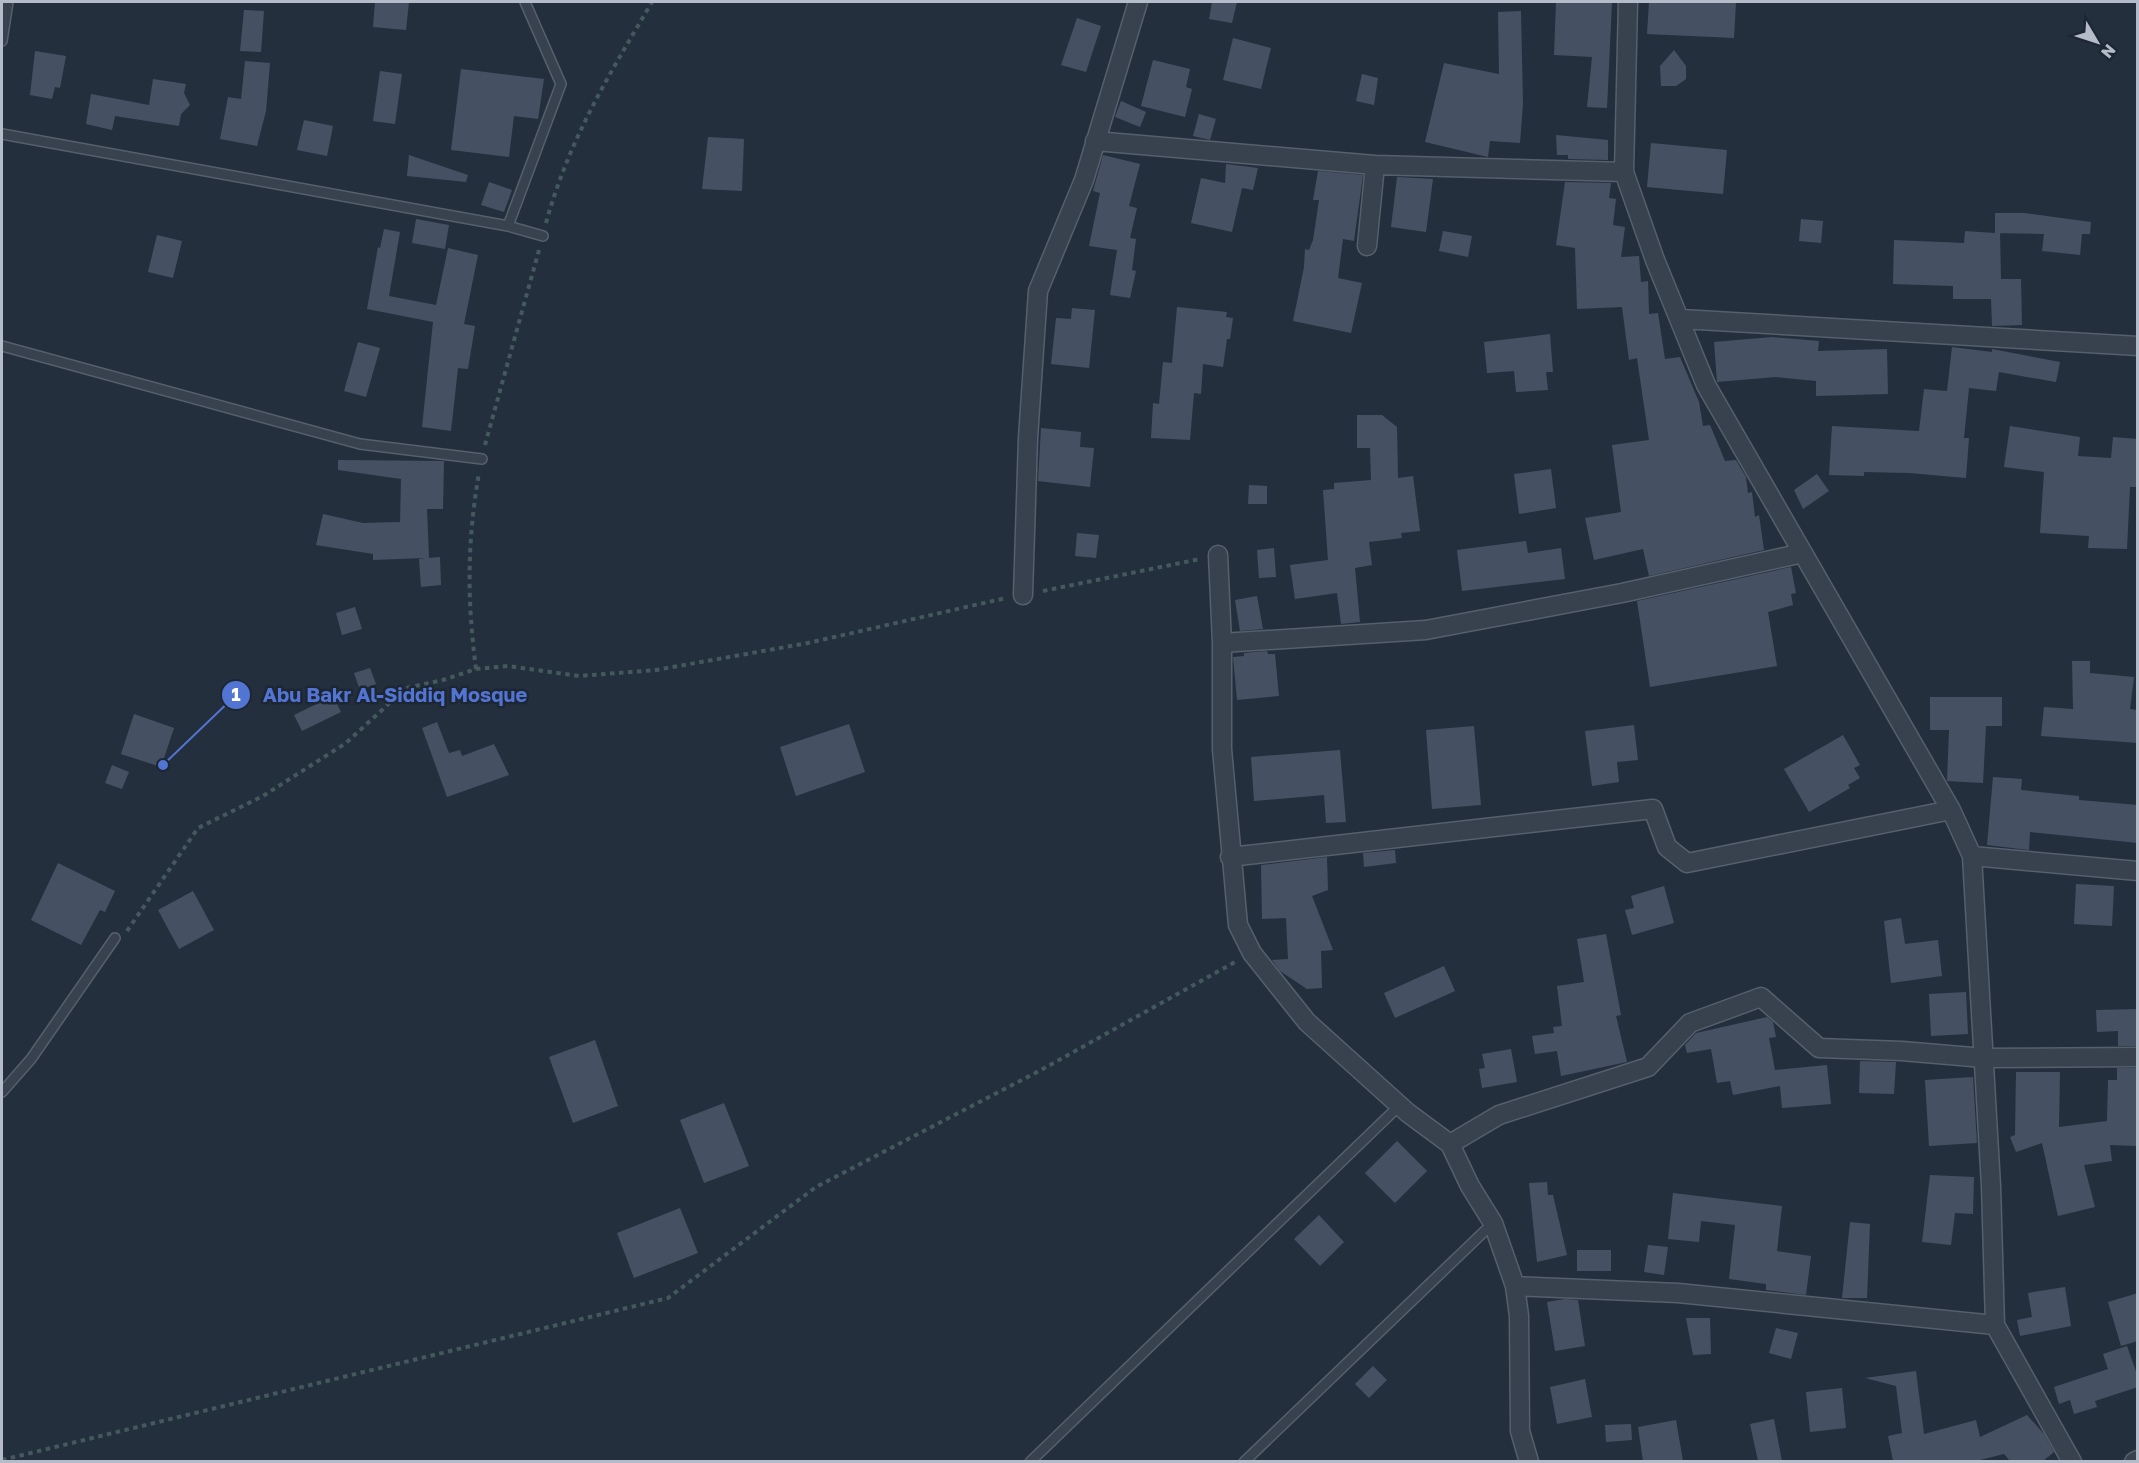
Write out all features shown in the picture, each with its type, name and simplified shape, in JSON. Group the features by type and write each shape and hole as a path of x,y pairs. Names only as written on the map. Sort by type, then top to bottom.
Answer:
{"street":[{"path":"1023,595 1028,438 1038,291 1084,180 1138,2"},
{"path":"1628,2 1624,172 1654,260 1681,319 1706,385 1951,810 1972,856 1984,1058 1995,1325 2072,1461"},
{"path":"1095,141 1375,165 1624,172"},
{"path":"1367,246 1375,165"},
{"path":"1681,319 2138,346"},
{"path":"1222,643 1426,630 1622,593 1803,553"},
{"path":"1218,555 1222,643 1222,749 1230,857 1238,925 1252,953 1307,1022 1400,1105 1450,1144 1470,1186 1493,1223 1515,1286 1519,1316 1520,1431 1529,1461"},
{"path":"1230,857 1653,809 1667,847 1688,863 1951,810"},
{"path":"1972,856 2138,871"},
{"path":"1450,1144 1499,1115 1648,1067 1690,1023 1761,997 1819,1048 1902,1051 1984,1058 2138,1057"},
{"path":"1515,1286 1678,1293 1995,1325"}],"lane":[{"path":"2,41 8,2"},
{"path":"508,226 561,84 525,2"},
{"path":"2,134 508,226 543,236"},
{"path":"2,346 360,444 482,459"},
{"path":"2,1092 31,1059 120,936"},
{"path":"1030,1461 1400,1105"},
{"path":"1244,1461 1493,1223"}],"path":[{"path":"476,669 468,608 472,516 482,459 553,196 584,119 652,2"},
{"path":"120,936 198,828 263,796 346,743 406,688 444,680 476,669 508,666 579,676 656,670 808,643 1023,595 1218,555"},
{"path":"2,1460 668,1298 816,1187 1041,1071 1252,953"}],"building":[{"path":"375,2 409,2 406,30 373,27"},
{"path":"1212,2 1237,2 1232,23 1209,19"},
{"path":"1556,2 1612,2 1607,108 1587,107 1592,57 1554,55"},
{"path":"1649,2 1736,2 1734,38 1647,34"},
{"path":"244,10 264,11 261,52 240,51"},
{"path":"1521,11 1523,104 1520,143 1490,141 1488,157 1425,142 1444,63 1499,74 1498,12"},
{"path":"1077,18 1101,26 1086,72 1061,65"},
{"path":"1233,38 1271,48 1261,89 1223,80"},
{"path":"1674,50 1686,66 1686,79 1676,86 1661,86 1660,66"},
{"path":"35,51 66,56 60,88 55,87 52,99 30,95"},
{"path":"1153,60 1190,69 1186,87 1192,89 1185,117 1141,106"},
{"path":"245,61 270,63 266,111 257,146 220,139 228,97 241,99"},
{"path":"461,69 544,79 538,119 514,116 509,157 451,150"},
{"path":"380,71 402,74 395,124 373,121"},
{"path":"1362,74 1378,78 1374,105 1356,101"},
{"path":"153,79 186,84 184,93 190,105 181,114 179,126 115,116 112,130 86,124 91,94 149,105"},
{"path":"1121,101 1146,112 1140,127 1115,117"},
{"path":"1199,114 1216,119 1210,140 1193,136"},
{"path":"304,120 333,126 327,156 297,150"},
{"path":"1556,135 1608,140 1608,160 1568,159 1568,155 1557,155"},
{"path":"708,137 744,139 742,191 702,189"},
{"path":"1651,143 1727,150 1723,194 1647,187"},
{"path":"409,155 468,175 466,182 407,176"},
{"path":"1103,155 1140,164 1129,206 1137,208 1130,238 1136,239 1132,270 1136,271 1130,298 1110,295 1117,250 1089,246 1100,193 1093,191"},
{"path":"1226,164 1258,168 1253,190 1242,188 1232,232 1191,223 1201,178 1225,183"},
{"path":"1318,171 1363,175 1354,241 1343,239 1338,278 1362,283 1351,333 1293,321 1304,267 1305,249 1309,250 1313,240 1319,200 1313,200"},
{"path":"1397,177 1433,179 1426,232 1391,227"},
{"path":"489,182 512,190 504,212 481,205"},
{"path":"1565,182 1611,183 1609,198 1616,199 1613,225 1625,227 1621,257 1639,256 1641,282 1648,281 1649,314 1658,313 1665,359 1680,357 1699,402 1703,426 1710,425 1725,461 1736,460 1746,477 1748,493 1752,492 1755,517 1759,515 1764,550 1649,576 1643,549 1594,560 1585,518 1621,512 1612,445 1649,440 1637,358 1629,360 1622,307 1577,309 1575,248 1556,245"},
{"path":"1995,213 2024,213 2091,222 2090,234 2082,234 2080,255 2042,251 2044,234 2000,233 2001,279 2021,279 2022,325 1992,326 1991,299 1953,299 1953,286 1893,284 1894,240 1964,243 1965,231 1995,233"},
{"path":"416,219 449,225 445,249 412,243"},
{"path":"1801,219 1823,221 1821,243 1799,241"},
{"path":"384,229 400,232 389,296 436,305 448,248 478,255 464,324 475,326 468,369 458,368 451,431 422,427 433,322 367,309 378,247 380,248"},
{"path":"1443,231 1472,236 1468,257 1439,251"},
{"path":"157,235 182,241 173,278 148,272"},
{"path":"1177,307 1227,312 1226,317 1233,318 1223,367 1203,364 1201,394 1194,393 1190,440 1151,438 1153,403 1159,404 1163,362 1172,363"},
{"path":"1072,308 1095,310 1089,368 1051,364 1056,318 1071,319"},
{"path":"1550,334 1553,372 1546,372 1548,390 1516,392 1514,371 1487,373 1484,342"},
{"path":"1772,337 1819,341 1818,351 1887,349 1888,394 1816,396 1816,381 1775,377 1717,382 1714,342"},
{"path":"358,342 380,348 366,397 344,391"},
{"path":"1952,347 1992,352 1992,349 2060,362 2056,382 1999,372 1996,391 1969,388 1964,438 1969,438 1966,478 1864,472 1864,476 1829,475 1832,426 1919,431 1924,389 1947,391"},
{"path":"1357,415 1382,415 1397,427 1398,478 1413,476 1420,531 1401,533 1402,538 1369,542 1372,565 1355,568 1360,622 1341,624 1337,593 1295,599 1290,565 1328,560 1323,490 1334,489 1334,483 1371,480 1370,448 1357,448"},
{"path":"2010,426 2080,437 2078,456 2111,458 2113,437 2138,439 2138,487 2130,487 2127,549 2088,548 2089,536 2040,533 2044,472 2004,467"},
{"path":"1041,428 1081,432 1080,447 1094,448 1090,487 1038,481"},
{"path":"338,460 444,461 443,509 427,509 429,558 440,557 441,585 421,587 419,559 425,558 373,560 373,554 316,545 323,514 363,523 400,522 401,479 338,470"},
{"path":"1551,469 1556,508 1519,514 1514,474"},
{"path":"1817,474 1829,491 1803,509 1794,490"},
{"path":"1249,485 1267,486 1267,504 1248,504"},
{"path":"1077,533 1099,535 1096,558 1075,556"},
{"path":"1526,541 1528,553 1561,548 1565,579 1462,591 1457,550"},
{"path":"1274,548 1276,577 1259,578 1257,550"},
{"path":"1791,567 1796,593 1791,594 1793,605 1768,612 1777,666 1650,687 1637,601"},
{"path":"1257,596 1263,629 1240,631 1235,600"},
{"path":"355,607 362,629 342,635 336,613"},
{"path":"1267,651 1268,654 1275,654 1279,696 1237,700 1233,657 1244,656 1244,653"},
{"path":"2072,661 2090,661 2090,673 2134,677 2130,709 2138,710 2138,743 2041,736 2044,707 2073,709"},
{"path":"370,668 376,684 360,690 354,673"},
{"path":"333,696 341,712 302,731 294,715"},
{"path":"1930,697 2002,697 2002,726 1986,726 1983,783 1947,781 1949,730 1930,730"},
{"path":"134,714 174,728 161,767 121,754"},
{"path":"437,722 449,753 460,750 462,756 494,744 509,775 447,797 422,728"},
{"path":"849,724 865,772 796,796 780,747"},
{"path":"1634,725 1638,760 1617,762 1619,782 1592,786 1585,731"},
{"path":"1474,726 1481,805 1432,809 1426,730"},
{"path":"1843,735 1860,765 1854,768 1860,778 1848,785 1850,788 1809,812 1784,769"},
{"path":"1340,750 1346,822 1326,823 1324,795 1254,801 1251,757"},
{"path":"112,765 129,772 122,789 105,783"},
{"path":"1993,777 2022,779 2021,790 2079,796 2079,800 2138,805 2138,843 2030,832 2029,850 1987,845"},
{"path":"1395,850 1396,863 1364,867 1363,853"},
{"path":"1327,857 1328,890 1312,896 1333,950 1321,951 1322,988 1307,989 1280,971 1272,960 1288,959 1286,918 1262,919 1261,865"},
{"path":"58,863 115,891 105,912 100,910 81,945 31,920"},
{"path":"2076,884 2114,886 2112,926 2074,924"},
{"path":"1664,886 1674,923 1632,935 1625,910 1634,908 1631,896"},
{"path":"193,891 214,930 179,949 158,910"},
{"path":"1901,918 1905,944 1938,940 1942,976 1891,983 1884,921"},
{"path":"1606,934 1621,1015 1616,1016 1627,1062 1561,1076 1557,1051 1535,1054 1532,1036 1554,1033 1553,1027 1562,1026 1557,986 1584,982 1577,939"},
{"path":"1444,966 1455,991 1395,1018 1384,993"},
{"path":"1966,992 1968,1034 1931,1036 1929,994"},
{"path":"2138,1009 2138,1046 2118,1046 2118,1031 2097,1032 2096,1010"},
{"path":"1767,1017 1773,1022 1776,1037 1769,1038 1775,1070 1827,1065 1831,1104 1782,1108 1780,1086 1733,1095 1730,1081 1717,1083 1711,1049 1687,1053 1685,1045 1696,1033"},
{"path":"595,1040 618,1106 573,1123 549,1057"},
{"path":"1511,1049 1517,1082 1482,1088 1479,1069 1485,1068 1482,1054"},
{"path":"1860,1061 1896,1062 1894,1094 1859,1093"},
{"path":"2117,1068 2138,1068 2138,1146 2110,1145 2112,1161 2084,1165 2095,1207 2058,1216 2042,1143 2016,1152 2010,1137 2015,1135 2016,1072 2060,1072 2059,1127 2107,1121 2108,1080 2117,1080"},
{"path":"1973,1077 1977,1143 1929,1146 1925,1080"},
{"path":"724,1103 749,1166 704,1183 680,1120"},
{"path":"1397,1141 1427,1171 1395,1203 1365,1173"},
{"path":"1930,1175 1974,1177 1973,1214 1955,1213 1951,1245 1922,1242"},
{"path":"1547,1182 1548,1195 1553,1195 1567,1255 1537,1262 1529,1183"},
{"path":"1673,1193 1782,1206 1777,1251 1811,1256 1806,1295 1766,1290 1766,1284 1729,1279 1735,1225 1701,1221 1699,1242 1668,1239"},
{"path":"680,1208 698,1253 634,1278 617,1233"},
{"path":"1319,1215 1344,1242 1320,1266 1294,1239"},
{"path":"1850,1222 1870,1224 1867,1298 1842,1298"},
{"path":"1648,1245 1668,1247 1664,1275 1644,1272"},
{"path":"1577,1250 1611,1250 1611,1271 1577,1271"},
{"path":"2065,1287 2071,1326 2020,1336 2017,1320 2032,1317 2028,1293"},
{"path":"2138,1293 2138,1341 2121,1346 2108,1302"},
{"path":"1565,1299 1578,1300 1585,1346 1555,1351 1547,1302"},
{"path":"1686,1318 1710,1318 1711,1354 1693,1355"},
{"path":"1776,1328 1798,1333 1791,1359 1769,1353"},
{"path":"2127,1346 2138,1377 2138,1387 2095,1401 2097,1407 2074,1414 2070,1400 2059,1404 2054,1387 2108,1369 2103,1354"},
{"path":"1373,1366 1387,1380 1369,1398 1355,1384"},
{"path":"1916,1371 1924,1434 1976,1420 1980,1437 2027,1415 2044,1434 2054,1452 2043,1461 2010,1461 2004,1454 1976,1461 1893,1461 1888,1436 1902,1433 1896,1386 1865,1378"},
{"path":"1585,1379 1592,1417 1557,1424 1550,1387"},
{"path":"1842,1388 1846,1428 1810,1432 1806,1392"},
{"path":"1774,1419 1782,1461 1758,1461 1750,1424"},
{"path":"1676,1420 1683,1461 1643,1461 1638,1427"},
{"path":"1631,1424 1632,1440 1606,1442 1605,1425"}],"place":[{"name":"Abu Bakr Al-Siddiq Mosque","path":"163,765"}]}
